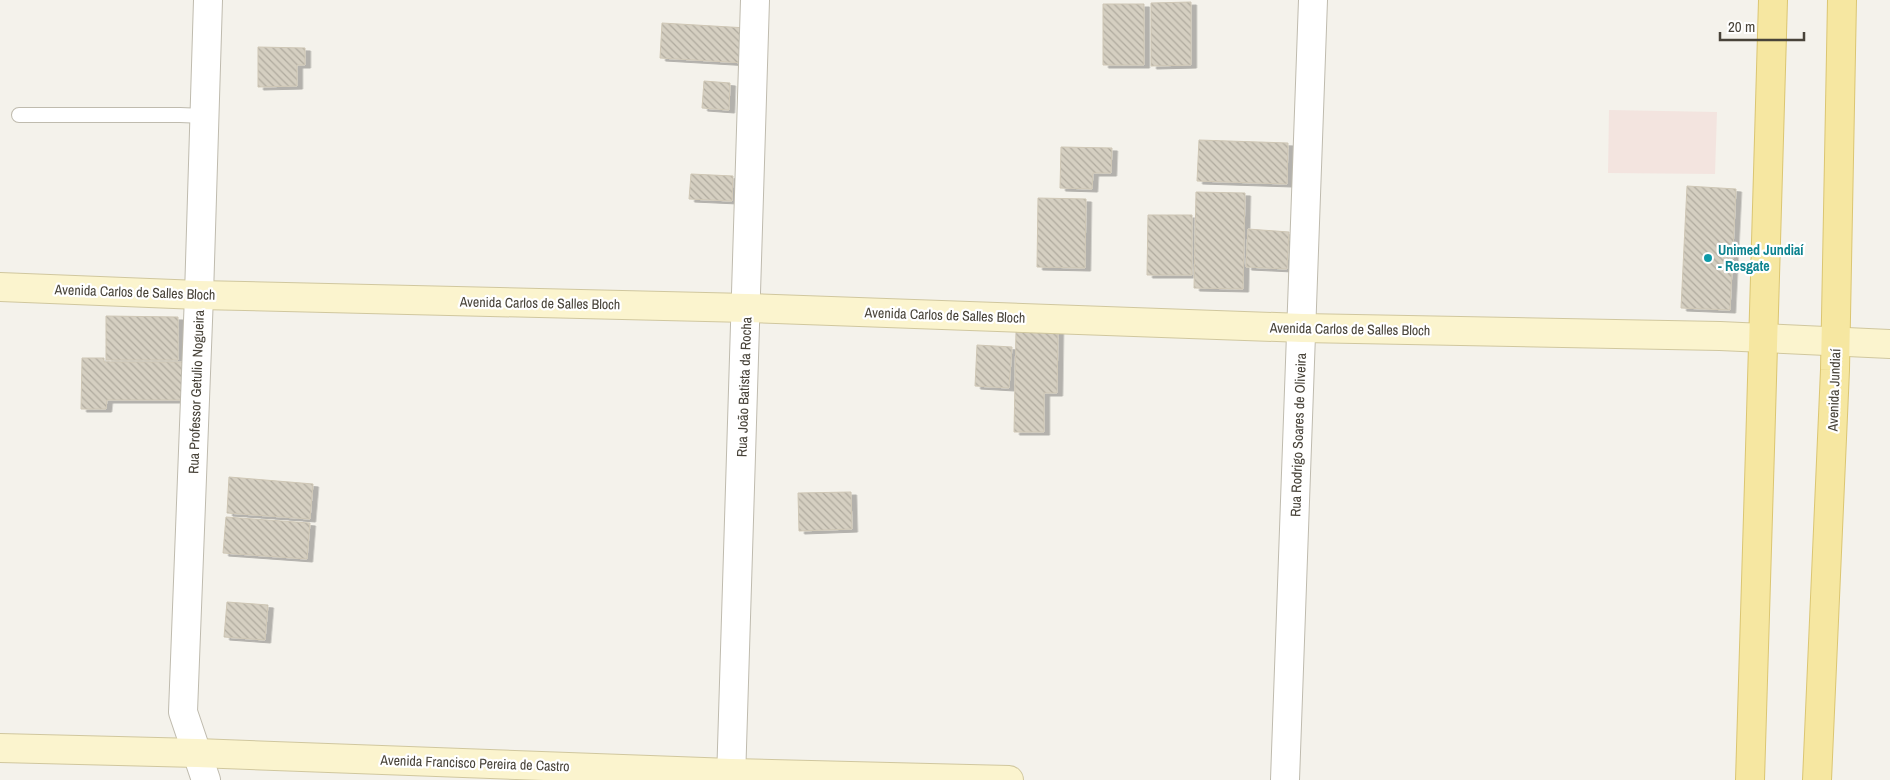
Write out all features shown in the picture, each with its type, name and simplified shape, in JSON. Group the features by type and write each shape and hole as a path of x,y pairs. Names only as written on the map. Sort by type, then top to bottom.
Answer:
{"main road":[{"path":"1750,780 1773,0"},
{"name":"Avenida Jundiaí","path":"1817,780 1836,341 1842,0"}],"street":[{"name":"Rua Professor Getulio Nogueira","path":"206,780 183,712 208,0"},
{"name":"Rua João Batista da Rocha","path":"731,777 747,308 755,0"},
{"name":"Rua Rodrigo Soares de Oliveira","path":"1285,780 1303,328 1313,0"},
{"name":"Avenida Carlos de Salles Bloch","path":"0,287 199,295 747,308 1303,328 1764,338 1890,344"},
{"name":"Avenida Francisco Pereira de Castro","path":"0,748 197,753 731,777 1009,780"}],"lane":[{"path":"19,115 204,116"}],"shaded area":[{"path":"1609,110 1717,112 1715,174 1608,173"}],"building":[{"path":"1191,2 1191,65 1151,66 1151,3"},
{"path":"1103,4 1144,4 1144,65 1103,65"},
{"path":"662,23 747,28 745,63 660,58"},
{"path":"258,47 305,48 305,65 297,65 297,86 258,87"},
{"path":"704,81 730,83 729,110 702,108"},
{"path":"1199,140 1288,143 1287,184 1197,181"},
{"path":"1061,147 1112,148 1111,173 1093,173 1092,189 1060,188"},
{"path":"691,174 733,176 732,201 689,199"},
{"name":"Unimed Jundiaí - Resgate","path":"1687,186 1736,189 1730,310 1681,308"},
{"path":"1196,192 1245,193 1243,289 1194,288"},
{"path":"1038,198 1086,199 1085,268 1037,267"},
{"path":"1148,215 1192,215 1192,275 1147,275"},
{"path":"1248,229 1289,232 1287,269 1246,267"},
{"path":"106,316 178,317 178,360 106,360"},
{"path":"1016,330 1058,330 1057,393 1044,393 1044,432 1014,432"},
{"path":"977,345 1012,347 1009,388 975,386"},
{"path":"82,358 104,358 104,362 184,362 185,400 107,400 106,409 81,409"},
{"path":"229,477 313,484 310,519 227,513"},
{"path":"851,492 852,529 799,531 798,493"},
{"path":"226,517 310,523 307,559 223,553"},
{"path":"227,602 268,605 265,640 224,637"}],"place":[{"name":"Unimed Jundiaí - Resgate","path":"1708,258"}]}
